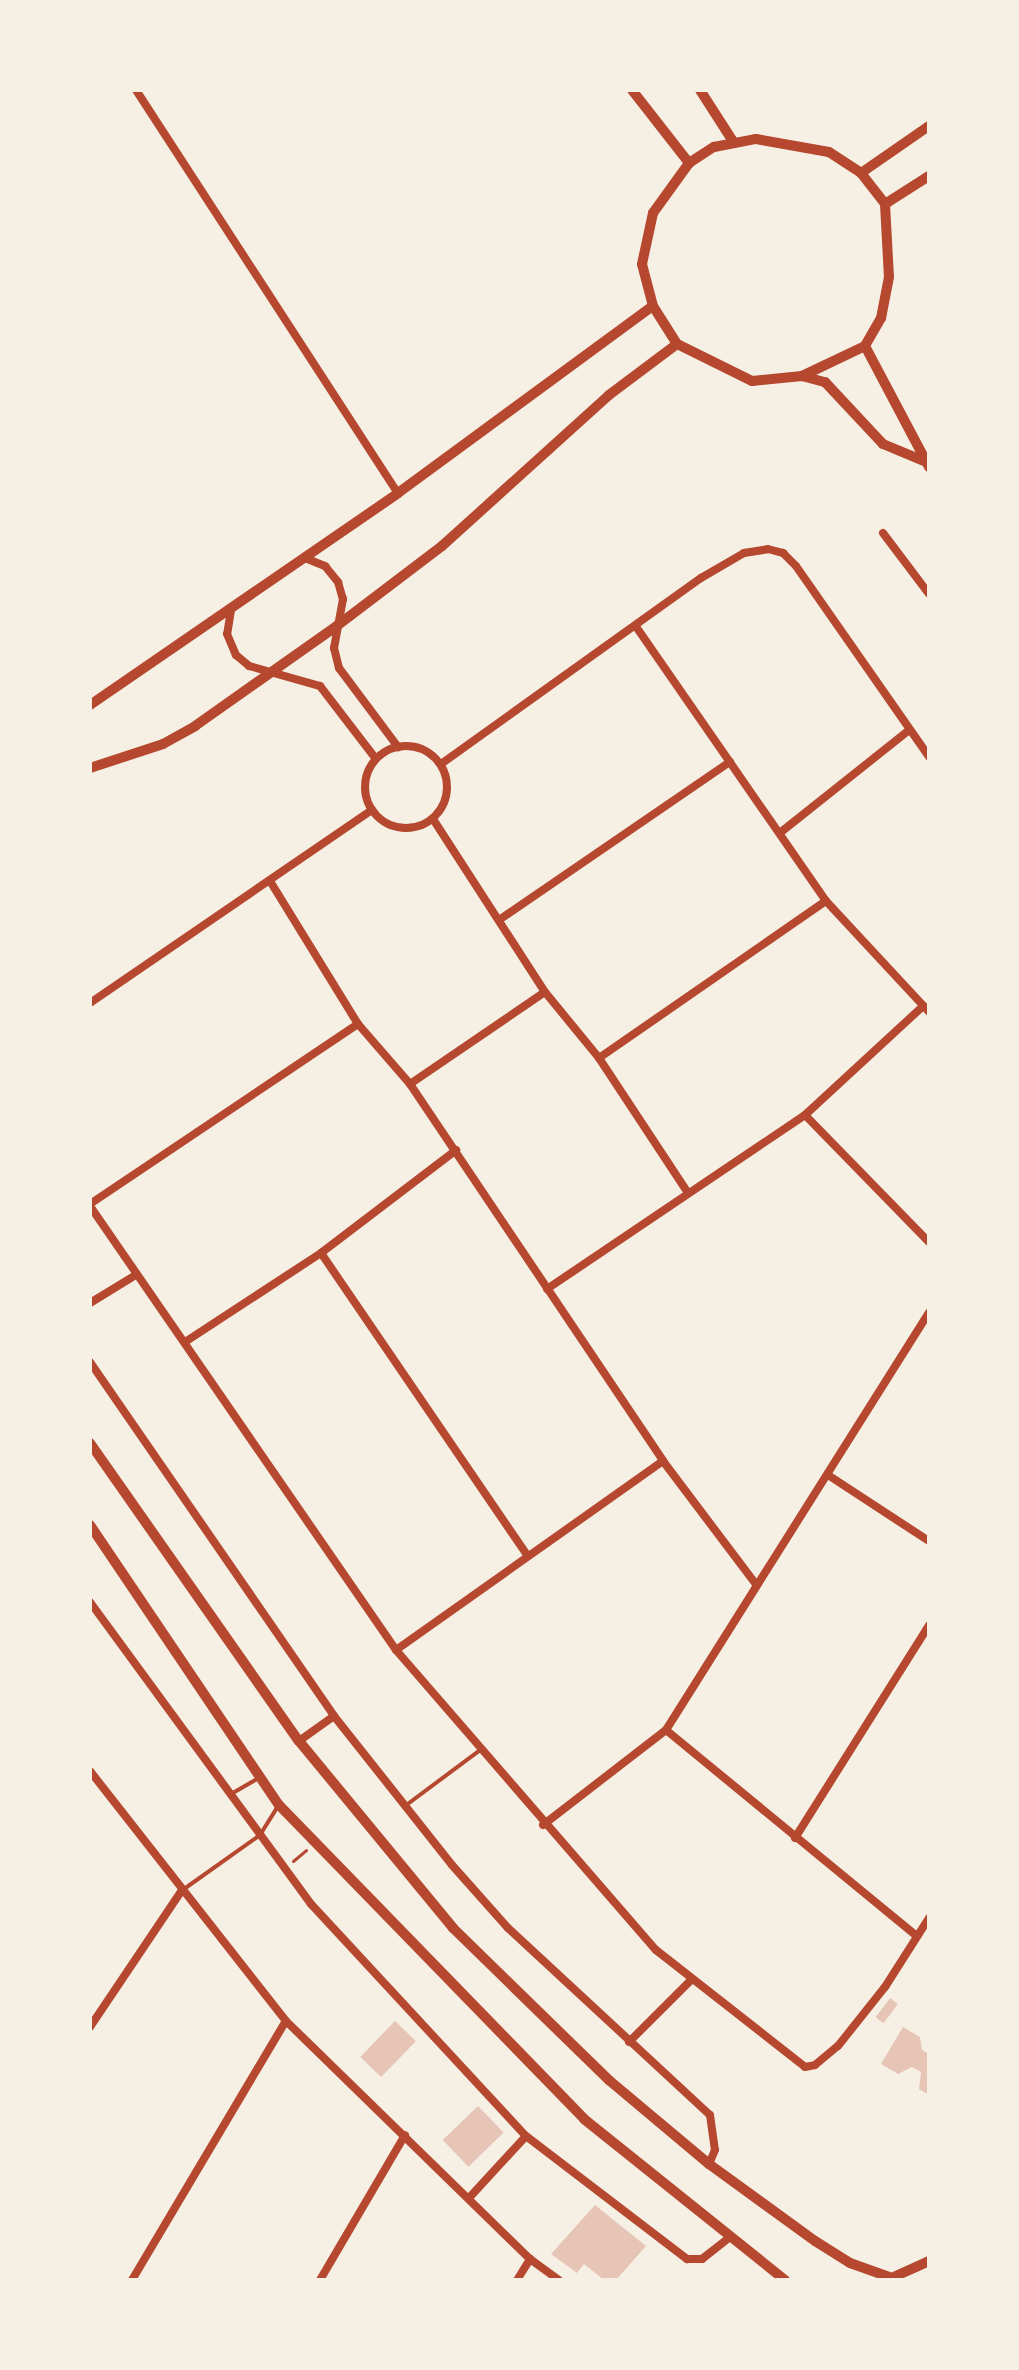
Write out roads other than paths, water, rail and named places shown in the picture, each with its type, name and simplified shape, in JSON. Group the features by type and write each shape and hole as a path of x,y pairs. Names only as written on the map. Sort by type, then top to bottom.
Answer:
{"street":[{"path":"136,90 398,493"},
{"path":"632,90 689,163"},
{"path":"700,90 734,143"},
{"path":"861,173 929,126"},
{"path":"791,141 829,152 861,173 885,204 889,277 881,318 865,346 802,376 752,381 677,344 653,306 642,264 653,213 689,163 714,147 734,143 791,141"},
{"path":"885,204 929,176"},
{"path":"90,705 398,493 653,306"},
{"path":"90,768 163,744 338,625 442,546 609,395 677,344"},
{"path":"865,346 926,464"},
{"path":"802,376 825,382 883,444 926,464"},
{"path":"883,533 929,594"},
{"path":"441,764 744,553 768,549 783,553 796,566 929,757"},
{"path":"305,558 325,566 338,582 343,599 338,625 339,668 398,747"},
{"path":"231,610 227,634 236,655 249,666 320,686 376,759"},
{"path":"547,1289 805,1115 926,1009 826,901 637,628"},
{"path":"781,832 908,731"},
{"path":"398,747 422,749 441,764 446,799 433,819 420,826 393,827 372,810 365,784 376,759 398,747"},
{"path":"499,920 730,762"},
{"path":"90,1003 372,810"},
{"path":"433,819 545,992 599,1058 688,1193"},
{"path":"270,881 358,1024 410,1084 663,1461 755,1583"},
{"path":"599,1058 826,901"},
{"path":"410,1084 545,992"},
{"path":"358,1024 90,1205 134,1276 185,1342 396,1650 543,1825 656,1950 780,2051 805,2067 826,2057 885,1987 929,1918"},
{"path":"805,1115 929,1242"},
{"path":"185,1342 321,1253 456,1150"},
{"path":"321,1253 527,1555"},
{"path":"90,1303 134,1276"},
{"path":"543,1825 666,1730 755,1583 828,1475 929,1313"},
{"path":"90,1362 334,1716 405,1806 508,1928 710,2115 715,2150 709,2164"},
{"path":"90,1443 299,1741 453,1928 610,2081 709,2164 838,2255 888,2279 929,2261"},
{"path":"396,1650 663,1461"},
{"path":"828,1475 929,1541"},
{"path":"90,1525 263,1776 279,1805 584,2119 728,2239 785,2280"},
{"path":"90,1602 311,1904 526,2136 687,2259 702,2259 728,2239"},
{"path":"795,1838 929,1625"},
{"path":"299,1741 334,1716"},
{"path":"666,1730 917,1936"},
{"path":"90,1771 286,2021 530,2259 559,2280"},
{"path":"90,2026 182,1890"},
{"path":"629,2042 692,1979"},
{"path":"132,2280 286,2021"},
{"path":"320,2280 405,2135"},
{"path":"469,2198 526,2136"},
{"path":"517,2280 530,2259"}],"lane":[{"path":"405,1806 480,1750"},
{"path":"231,1794 263,1776"},
{"path":"182,1890 260,1835 279,1805"}]}
